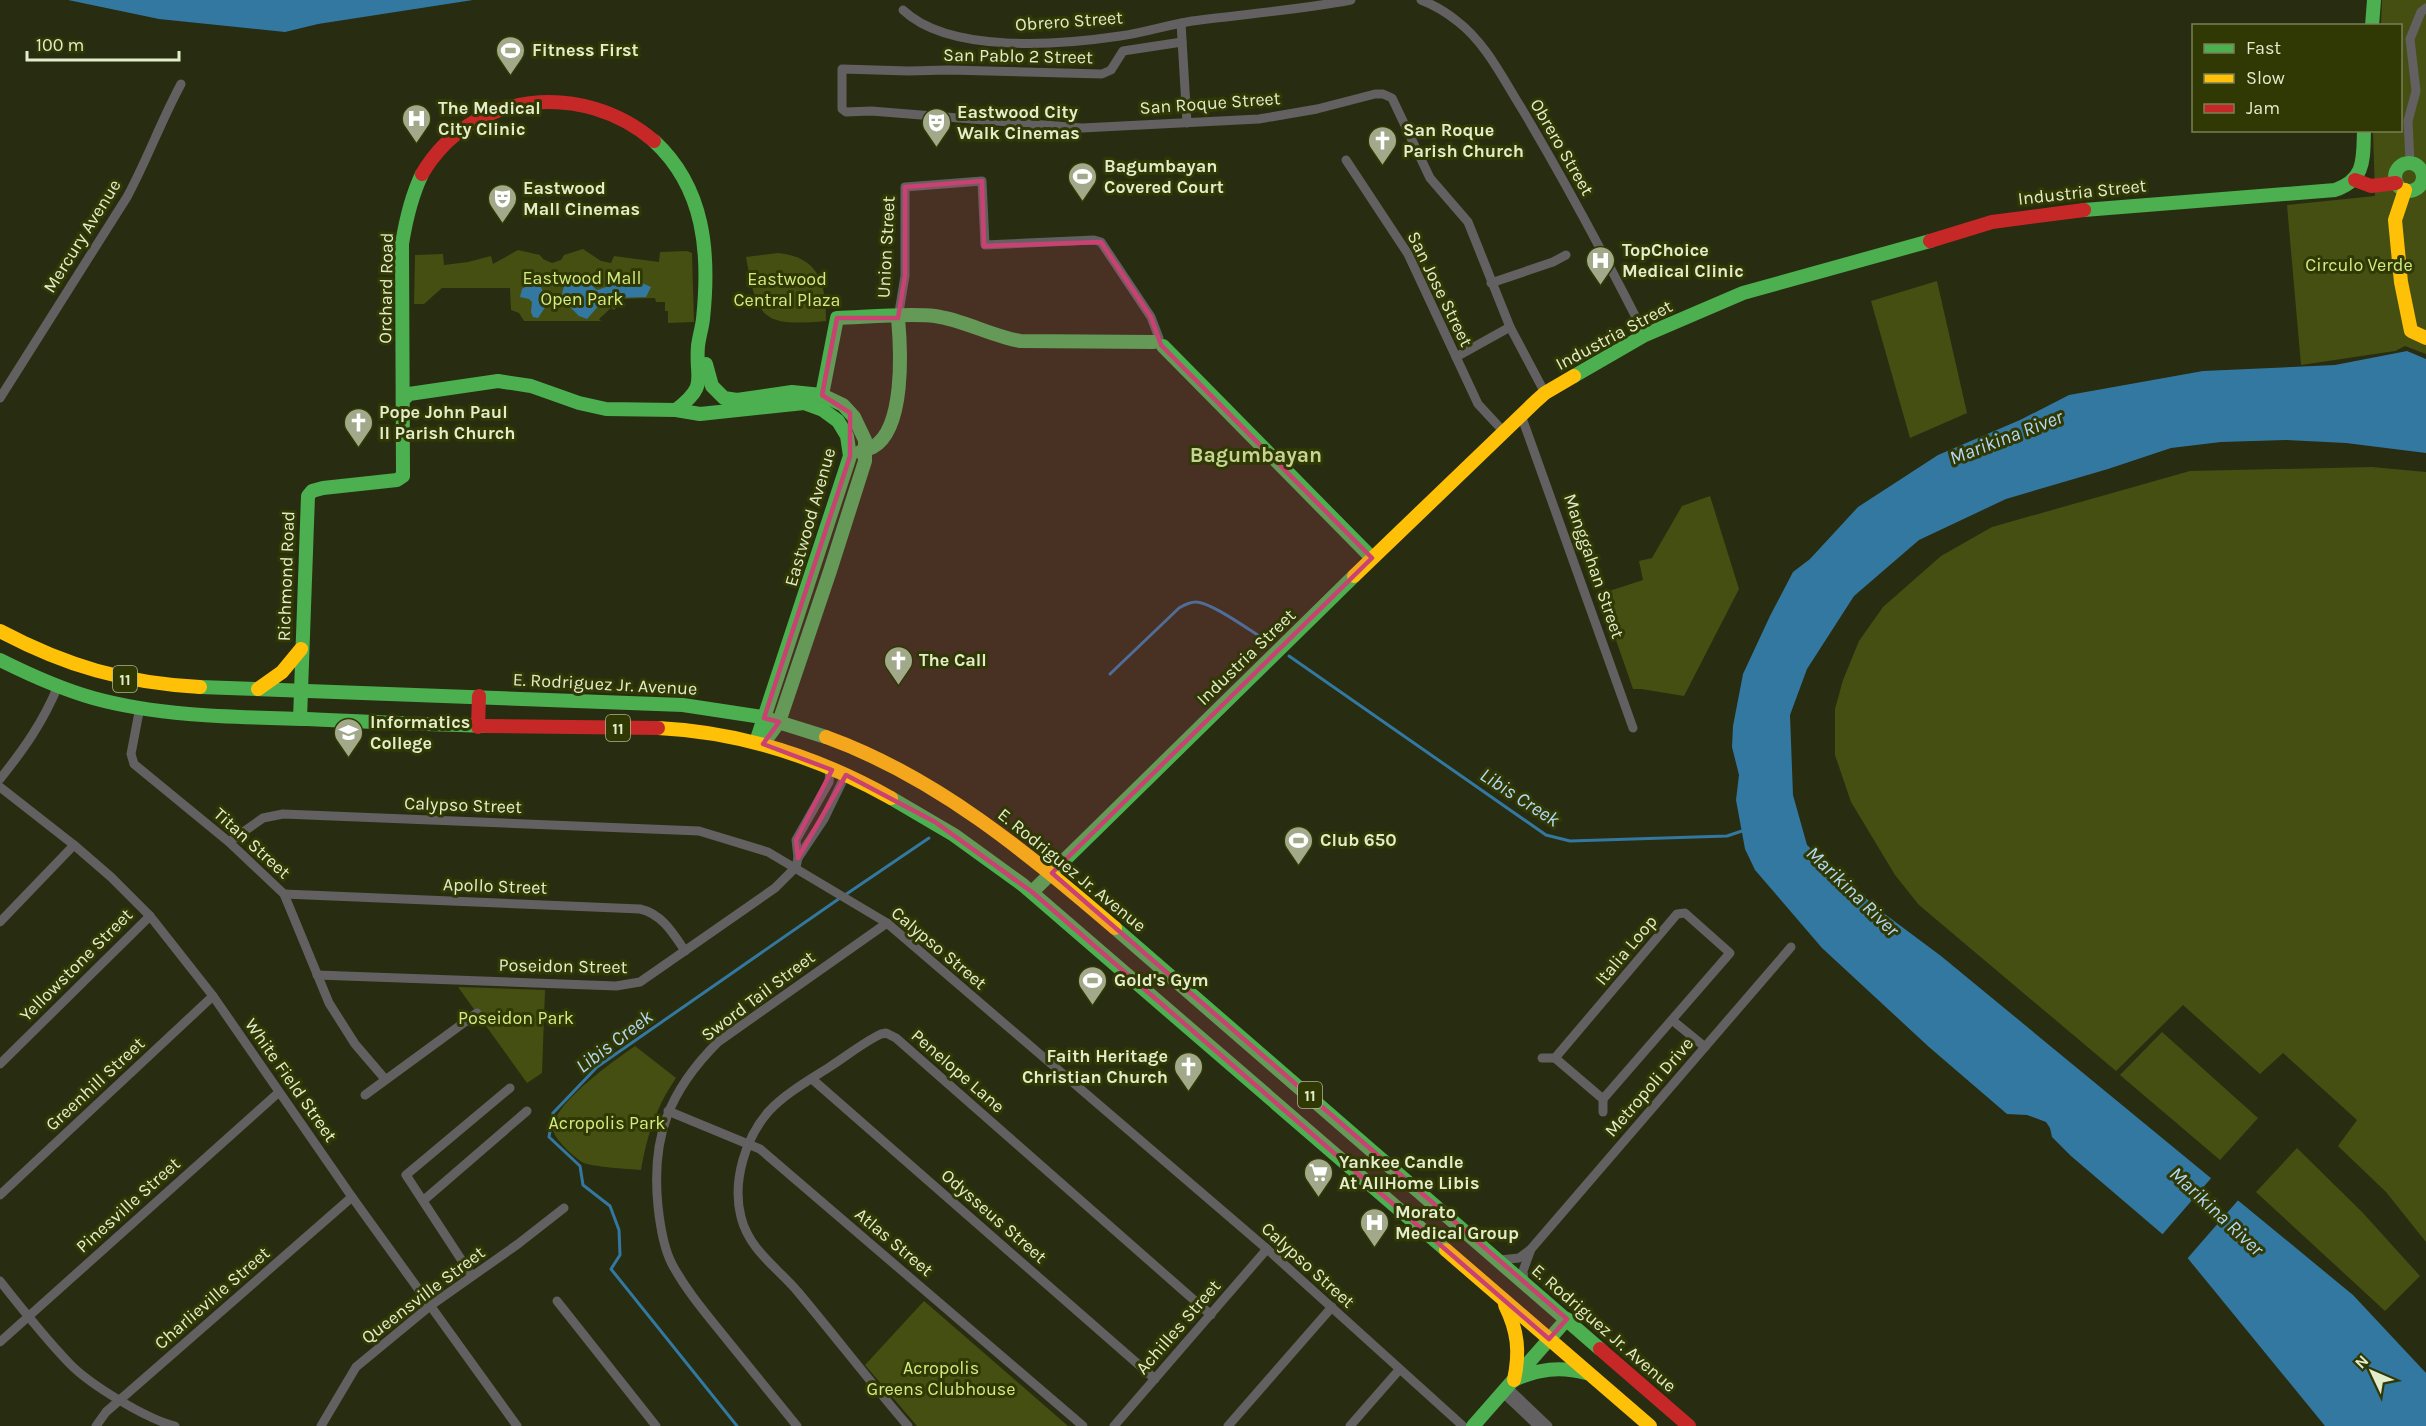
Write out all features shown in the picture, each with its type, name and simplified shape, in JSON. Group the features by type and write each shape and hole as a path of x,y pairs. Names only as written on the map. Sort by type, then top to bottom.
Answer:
{"street":[{"name":"Obrero Street","path":"903,10 922,24 949,36 1020,43 1120,36 1181,23 1351,0"},
{"name":"Obrero Street","path":"1421,0 1434,5 1458,21 1482,46 1568,185 1645,335"},
{"path":"2372,24 2374,0"},
{"path":"2410,162 2408,121 2415,91 2410,39 2421,12 2426,8"},
{"path":"1181,23 1187,123"},
{"name":"San Pablo 2 Street","path":"842,69 1102,74 1111,70 1123,51 1182,42"},
{"name":"San Roque Street","path":"842,69 842,109 846,112 872,111 1082,128 1259,119 1317,109 1375,94 1383,94 1392,98 1430,178 1468,222 1510,327 1545,393"},
{"name":"Mercury Avenue","path":"0,399 127,197 143,167 166,110 181,84"},
{"name":"Orchard Road","path":"404,370 403,237 411,198 419,180 442,146 468,124 485,114 532,103 568,102 610,113 628,122 657,143 684,176 692,192 701,229 704,262 703,326 706,339 707,375 712,386 723,397"},
{"path":"2364,132 2360,173 2355,180 2371,186 2400,187 2418,188 2423,179 2420,166 2410,162 2398,167 2396,172 2400,187 2395,220 2401,282 2411,331 2426,338"},
{"name":"San Jose Street","path":"1346,160 1408,254 1478,404 1504,432"},
{"name":"Industria Street","path":"1032,892 1372,558 1545,393 1645,335 1743,293 2009,218 2152,203 2336,190 2346,187 2355,180"},
{"name":"Union Street","path":"898,318 905,276 905,188 982,181 985,245 1094,240 1101,242 1151,317 1158,342"},
{"path":"1491,283 1553,262 1566,255"},
{"path":"822,395 837,318 934,316 956,321 1002,338 1020,341 1158,342 1372,558"},
{"path":"850,443 860,452 866,451 881,440 892,418 900,369 898,318"},
{"name":"Orchard Road","path":"676,410 694,396 699,388 699,338 703,326"},
{"path":"1456,357 1510,327"},
{"path":"404,370 413,383 425,391"},
{"name":"Richmond Road","path":"300,719 308,496 312,491 323,488 397,480 403,476 404,370"},
{"name":"Eastwood Avenue","path":"404,399 410,394 425,391 498,381 531,386 599,408 709,413 804,403 831,412 840,422 850,443 850,456 816,566 764,718 760,743"},
{"name":"Eastwood Avenue","path":"723,397 737,400 792,392 822,395 843,405 854,417 865,440 866,451 830,571 781,716 760,743"},
{"path":"709,413 714,403 723,397"},
{"name":"Manggahan Street","path":"1521,415 1633,728"},
{"path":"816,566 830,571"},
{"path":"795,626 809,631"},
{"name":"E. Rodriguez Jr. Avenue","path":"0,631 36,651 76,666 122,678 160,684 696,705 764,718 781,716 823,738 891,768 960,806 1009,839 1215,1012 1689,1426"},
{"path":"258,689 277,677 294,661 301,649"},
{"name":"11","path":"0,660 58,686 110,702 175,712 478,727 700,731 760,743 849,776 935,822 1032,892 1650,1426"},
{"path":"0,779 32,738 58,686"},
{"path":"478,727 479,696"},
{"name":"Titan Street","path":"140,707 131,754 134,764 230,842 284,894 329,1003 355,1044 385,1079"},
{"path":"797,862 796,840 829,782 830,768"},
{"name":"Poseidon Street","path":"318,975 628,985 640,982 775,888 797,862 824,819 840,786 849,776"},
{"name":"White Field Street","path":"0,787 74,845 111,877 150,916 213,996 352,1197 517,1426"},
{"name":"Calypso Street","path":"230,842 263,818 283,814 699,831 797,862 837,894 887,923 1268,1249 1463,1426"},
{"path":"0,922 74,845"},
{"name":"Apollo Street","path":"284,894 640,909 655,915 662,921 685,951"},
{"name":"Italia Loop","path":"1555,1058 1677,914 1685,913 1730,953"},
{"name":"Yellowstone Street","path":"0,1064 150,916"},
{"name":"Sword Tail Street","path":"797,1426 690,1295 670,1261 660,1224 656,1183 659,1147 668,1111 695,1065 718,1042 887,923"},
{"name":"Metropoli Drive","path":"1497,1260 1519,1258 1531,1249 1791,947"},
{"path":"1603,1112 1603,1099 1730,953 1742,951"},
{"name":"Greenhill Street","path":"0,1195 213,996"},
{"path":"365,1095 477,1013"},
{"path":"1672,1020 1705,1047"},
{"name":"Penelope Lane","path":"908,1426 797,1290 762,1255 749,1237 741,1218 738,1194 740,1175 748,1145 769,1111 877,1035 886,1033 896,1038 1211,1315"},
{"path":"1542,1058 1555,1058 1603,1099"},
{"name":"Odysseus Street","path":"812,1079 1155,1379"},
{"path":"472,1276 424,1200 406,1177 407,1173 510,1088"},
{"name":"Pinesville Street","path":"0,1342 279,1093"},
{"path":"424,1200 527,1111"},
{"name":"Atlas Street","path":"668,1111 760,1149 1083,1426"},
{"name":"Charlieville Street","path":"96,1426 119,1400 352,1197"},
{"name":"Queensville Street","path":"321,1426 356,1367 430,1306 518,1244 564,1208"},
{"name":"Achilles Street","path":"1114,1426 1268,1249"},
{"name":"Metropoli Drive","path":"1524,1283 1523,1271 1531,1249"},
{"path":"0,1281 70,1365 119,1400 160,1423 174,1426"},
{"path":"1500,1296 1516,1325 1519,1338 1519,1352 1508,1386"},
{"path":"557,1301 656,1426"},
{"path":"1228,1426 1332,1307"},
{"path":"1473,1426 1567,1319"},
{"path":"1508,1386 1536,1371 1560,1368 1590,1375"},
{"path":"1350,1426 1400,1370"},
{"path":"1508,1386 1538,1426"},
{"path":"1508,1386 1548,1426"}],"highlighted area":[{"path":"982,181 984,246 1101,242 1151,317 1161,345 1372,558 1052,873 1567,1319 1549,1339 1032,892 935,822 846,775 798,858 796,840 832,770 763,744 779,722 764,718 850,456 850,413 822,395 837,318 898,318 905,276 905,187"}],"green space":[{"name":"Circulo Verde","path":"2382,0 2426,0 2426,354 2405,346 2395,351 2301,365 2287,205 2375,196 2373,132 2402,132 2402,24 2381,24"},
{"name":"Eastwood Mall Open Park","path":"583,249 601,261 611,263 614,256 659,262 660,252 687,251 692,253 694,322 668,323 665,302 656,302 655,298 616,299 616,308 614,310 611,308 599,319 601,321 524,321 519,313 511,310 510,288 442,288 424,304 414,304 415,255 443,254 444,265 491,256 493,264 518,250 540,255 552,263 561,260 564,255"},
{"name":"Eastwood Central Plaza","path":"778,253 803,260 818,275 824,296 826,321 788,322 775,319 759,306 746,257"},
{"path":"1937,281 1967,413 1910,438 1871,301"},
{"path":"2372,467 2426,472 2426,1242 2386,1192 2338,1146 2357,1120 2283,1053 2260,1074 2183,1005 2116,1071 1919,905 1895,875 1851,802 1835,755 1835,709 1843,680 1859,641 1883,607 1941,556 1992,527 2190,471"},
{"path":"1710,496 1739,589 1684,696 1633,689 1600,594 1643,580 1639,561 1652,558 1682,506"},
{"name":"Poseidon Park","path":"458,987 545,990 542,1073 527,1083"},
{"path":"2162,1032 2258,1118 2220,1160 2120,1075"},
{"name":"Acropolis Park","path":"635,1046 676,1078 653,1122 641,1170 586,1164 569,1152 556,1137 553,1129 555,1119 573,1095 586,1083"},
{"path":"2297,1148 2363,1213 2420,1276 2385,1311 2256,1192"},
{"name":"Acropolis Greens Clubhouse","path":"924,1301 1068,1426 917,1426 865,1365"}],"water":[{"path":"68,0 473,0 318,24 285,32 159,19"},
{"path":"580,280 587,281 597,290 612,285 626,287 640,282 651,287 646,297 609,298 601,303 587,319 579,316 570,307 551,304 546,306 538,318 533,317 532,302 520,297 522,289 528,285 541,287 545,297 555,300 562,294 564,286"},
{"name":"Marikina River","path":"2407,351 2426,359 2426,453 2346,443 2286,440 2221,442 2171,448 2006,499 1919,540 1854,596 1807,669 1790,715 1793,795 1807,845 1878,909 1941,956 2353,1295 2426,1373 2426,1426 2325,1426 2181,1250 2071,1156 2052,1137 2046,1122 2027,1115 2007,1114 1929,1047 1822,948 1755,870 1745,849 1736,800 1739,775 1732,747 1733,726 1743,674 1793,572 1810,559 1858,507 1938,455 2020,420 2069,395 2203,371 2335,365"}],"pier":[{"path":"2213,1176 2240,1198 2186,1260 2161,1236"}],"waterway":[{"name":"Libis Creek","path":"1110,674 1179,608 1196,602 1203,603 1232,618 1267,641"},
{"name":"Libis Creek","path":"1289,656 1546,835 1570,841 1727,836 1745,830"},
{"name":"Libis Creek","path":"845,895 929,838"},
{"name":"Libis Creek","path":"737,1426 611,1269 620,1255 619,1230 610,1206 583,1185 580,1166 549,1137 553,1113 597,1067 840,898"}],"traffic: fast":[{"path":"2372,24 2374,0"},
{"path":"2084,210 2335,190 2358,174 2363,159 2364,132"},
{"path":"654,141 671,159 684,179 694,201 704,246 705,294 698,346 697,388 676,410"},
{"path":"2409,163 2419,167 2423,177 2419,187 2409,191 2399,187 2395,177 2399,167 2409,163"},
{"path":"300,719 308,496 312,491 323,488 397,480 403,476 402,244 409,208 422,174"},
{"path":"1574,376 1645,335 1743,293 1930,241"},
{"path":"822,395 837,318 924,315 946,318 1020,341 1154,342"},
{"path":"860,452 873,447 883,438 891,424 896,407 900,368 898,318"},
{"path":"1163,346 1372,558"},
{"path":"706,364 712,386 724,398 737,400 792,392 822,395 843,405 854,417 865,440 865,461 830,571 779,722 763,744"},
{"path":"404,399 409,394 498,381 531,386 579,403 606,409 676,410 700,414 804,403 823,410 838,421 847,436 850,456 756,742"},
{"path":"1032,892 1354,576"},
{"path":"0,660 81,694 146,709 226,716 485,726"},
{"path":"200,687 683,705 762,717 826,737"},
{"path":"891,798 954,835 1023,885 1446,1250"},
{"path":"1115,928 1600,1349"},
{"path":"1473,1426 1567,1319"},
{"path":"1514,1380 1549,1370 1586,1373"}],"traffic: slow":[{"path":"2405,190 2395,220 2401,282 2411,331 2426,338"},
{"path":"1354,576 1536,401 1574,376"},
{"path":"0,631 49,654 97,671 146,681 200,687"},
{"path":"258,689 282,672 301,649"},
{"path":"658,728 719,735 779,750 808,759 891,798"},
{"path":"826,737 906,773 943,795 1014,845 1115,928"},
{"path":"1446,1250 1650,1426"},
{"path":"1505,1305 1517,1342 1514,1380"}],"traffic: jam":[{"path":"422,174 443,146 469,125 498,111 530,103 562,102 595,109 626,121 654,141"},
{"path":"2355,180 2371,186 2396,183"},
{"path":"1930,241 1992,222 2084,210"},
{"path":"478,727 479,696"},
{"path":"485,726 658,728"},
{"path":"1600,1349 1689,1426"}],"place":[{"name":"Fitness First","path":"511,76"},
{"name":"The Medical City Clinic","path":"417,144"},
{"name":"Eastwood City Walk Cinemas","path":"936,148"},
{"name":"San Roque Parish Church","path":"1382,166"},
{"name":"Bagumbayan Covered Court","path":"1083,202"},
{"name":"Eastwood Mall Cinemas","path":"502,224"},
{"name":"TopChoice Medical Clinic","path":"1601,286"},
{"name":"Pope John Paul II Parish Church","path":"358,448"},
{"name":"The Call","path":"898,686"},
{"name":"Informatics College","path":"349,758"},
{"name":"Club 650","path":"1299,866"},
{"name":"Gold's Gym","path":"1093,1006"},
{"name":"Faith Heritage Christian Church","path":"1189,1092"},
{"name":"Yankee Candle At AllHome Libis","path":"1318,1198"},
{"name":"Morato Medical Group","path":"1374,1248"}],"district":[{"name":"Bagumbayan","path":"1256,455"}]}
